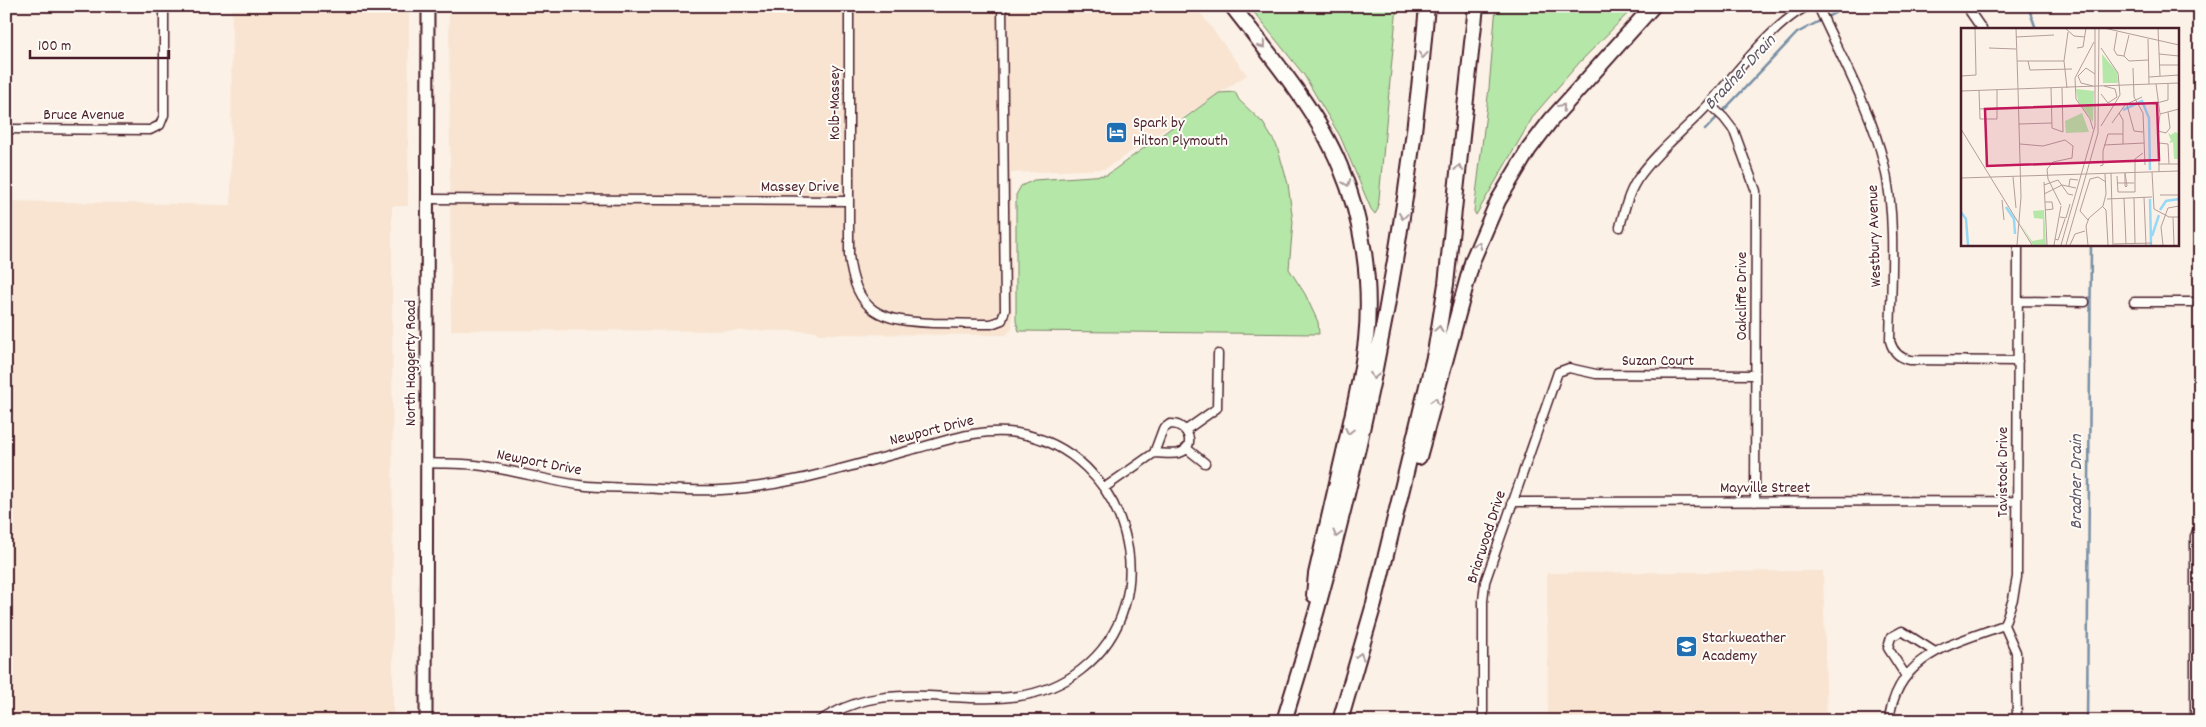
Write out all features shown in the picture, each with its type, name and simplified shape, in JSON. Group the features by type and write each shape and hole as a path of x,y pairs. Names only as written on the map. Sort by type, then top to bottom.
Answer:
{"highway":[{"path":"1232,6 1285,76 1324,133 1340,165 1356,208 1367,281 1367,322 1362,366 1316,574 1308,643"},
{"path":"1284,721 1308,643 1355,468 1396,266 1419,92 1427,6"},
{"path":"1340,721 1374,604 1435,353 1446,284 1476,6"},
{"path":"1401,496 1418,463 1473,259 1498,201 1529,149 1551,120 1654,6"}],"main road":[{"name":"North Haggerty Road","path":"426,721 428,6"}],"street":[{"name":"Bruce Avenue","path":"6,129 150,130 160,125 164,115 164,6"},
{"name":"Kolb-Massey","path":"849,6 849,200"},
{"name":"Massey Drive","path":"428,199 849,200 850,270 858,291 872,308 885,316 903,322 991,324 1002,320 1005,310 1002,6"},
{"path":"1620,227 1627,202 1636,181 1648,166 1709,104 1782,24 1797,11 1808,6"},
{"name":"Westbury Avenue","path":"1818,6 1868,116 1884,164 1890,209 1890,341 1892,347 1900,357 1910,360 2018,361"},
{"path":"1966,6 1981,28"},
{"name":"Oakcliffe Drive","path":"1709,104 1734,131 1756,191 1755,502"},
{"name":"Tavistock Drive","path":"2004,625 2016,588 2018,245"},
{"path":"2018,302 2085,302"},
{"path":"2134,302 2200,302"},
{"path":"1186,430 1217,408 1218,354"},
{"name":"Suzan Court","path":"1561,370 1570,368 1596,374 1755,375"},
{"name":"Briarwood Drive","path":"1483,721 1483,592 1487,573 1556,375 1561,370"},
{"path":"1104,488 1154,453 1179,453 1186,448 1189,441 1186,430 1176,424 1166,426 1160,434 1154,453"},
{"name":"Newport Drive","path":"427,463 476,465 586,486 721,490 779,483 970,434 1006,432 1032,437 1061,449 1091,472 1104,488 1118,512 1124,530 1129,557 1129,582 1126,602 1118,624 1098,655 1080,671 1053,687 1021,697 880,698 851,704 820,721"},
{"path":"1186,448 1205,463"},
{"name":"Mayville Street","path":"1512,502 2017,501"},
{"path":"2195,721 2195,537 2200,522"},
{"path":"1889,721 1894,698 1906,676 1917,664 1949,644 2004,625 2016,652 2017,721"},
{"path":"1906,676 1888,648 1891,637 1902,631 1935,652"}],"shaded area":[{"path":"232,6 409,6 408,206 392,206 393,721 6,721 6,201 231,205"},
{"path":"449,6 1195,6 1247,75 1105,169 1011,173 1012,329 1006,335 818,334 817,331 451,330"},
{"name":"Starkweather Academy","path":"1823,571 1827,721 1548,721 1547,573"}],"green space":[{"path":"1249,6 1397,6 1378,209 1375,214 1371,209 1340,136 1304,75"},
{"path":"1496,6 1635,6 1579,63 1534,115 1476,215 1474,211 1489,88"},
{"path":"1235,92 1239,100 1263,123 1277,146 1288,184 1293,222 1289,269 1305,294 1318,322 1319,334 1019,331 1016,321 1016,195 1021,186 1034,180 1107,175 1219,93"}],"waterway":[{"name":"Bradner Drain","path":"1705,130 1797,33 1848,6"},
{"name":"Bradner Drain","path":"2028,6 2036,28"},
{"name":"Bradner Drain","path":"2087,721 2091,245"}],"place":[{"name":"Spark by Hilton Plymouth","path":"1117,132"},
{"name":"Starkweather Academy","path":"1686,647"}]}
